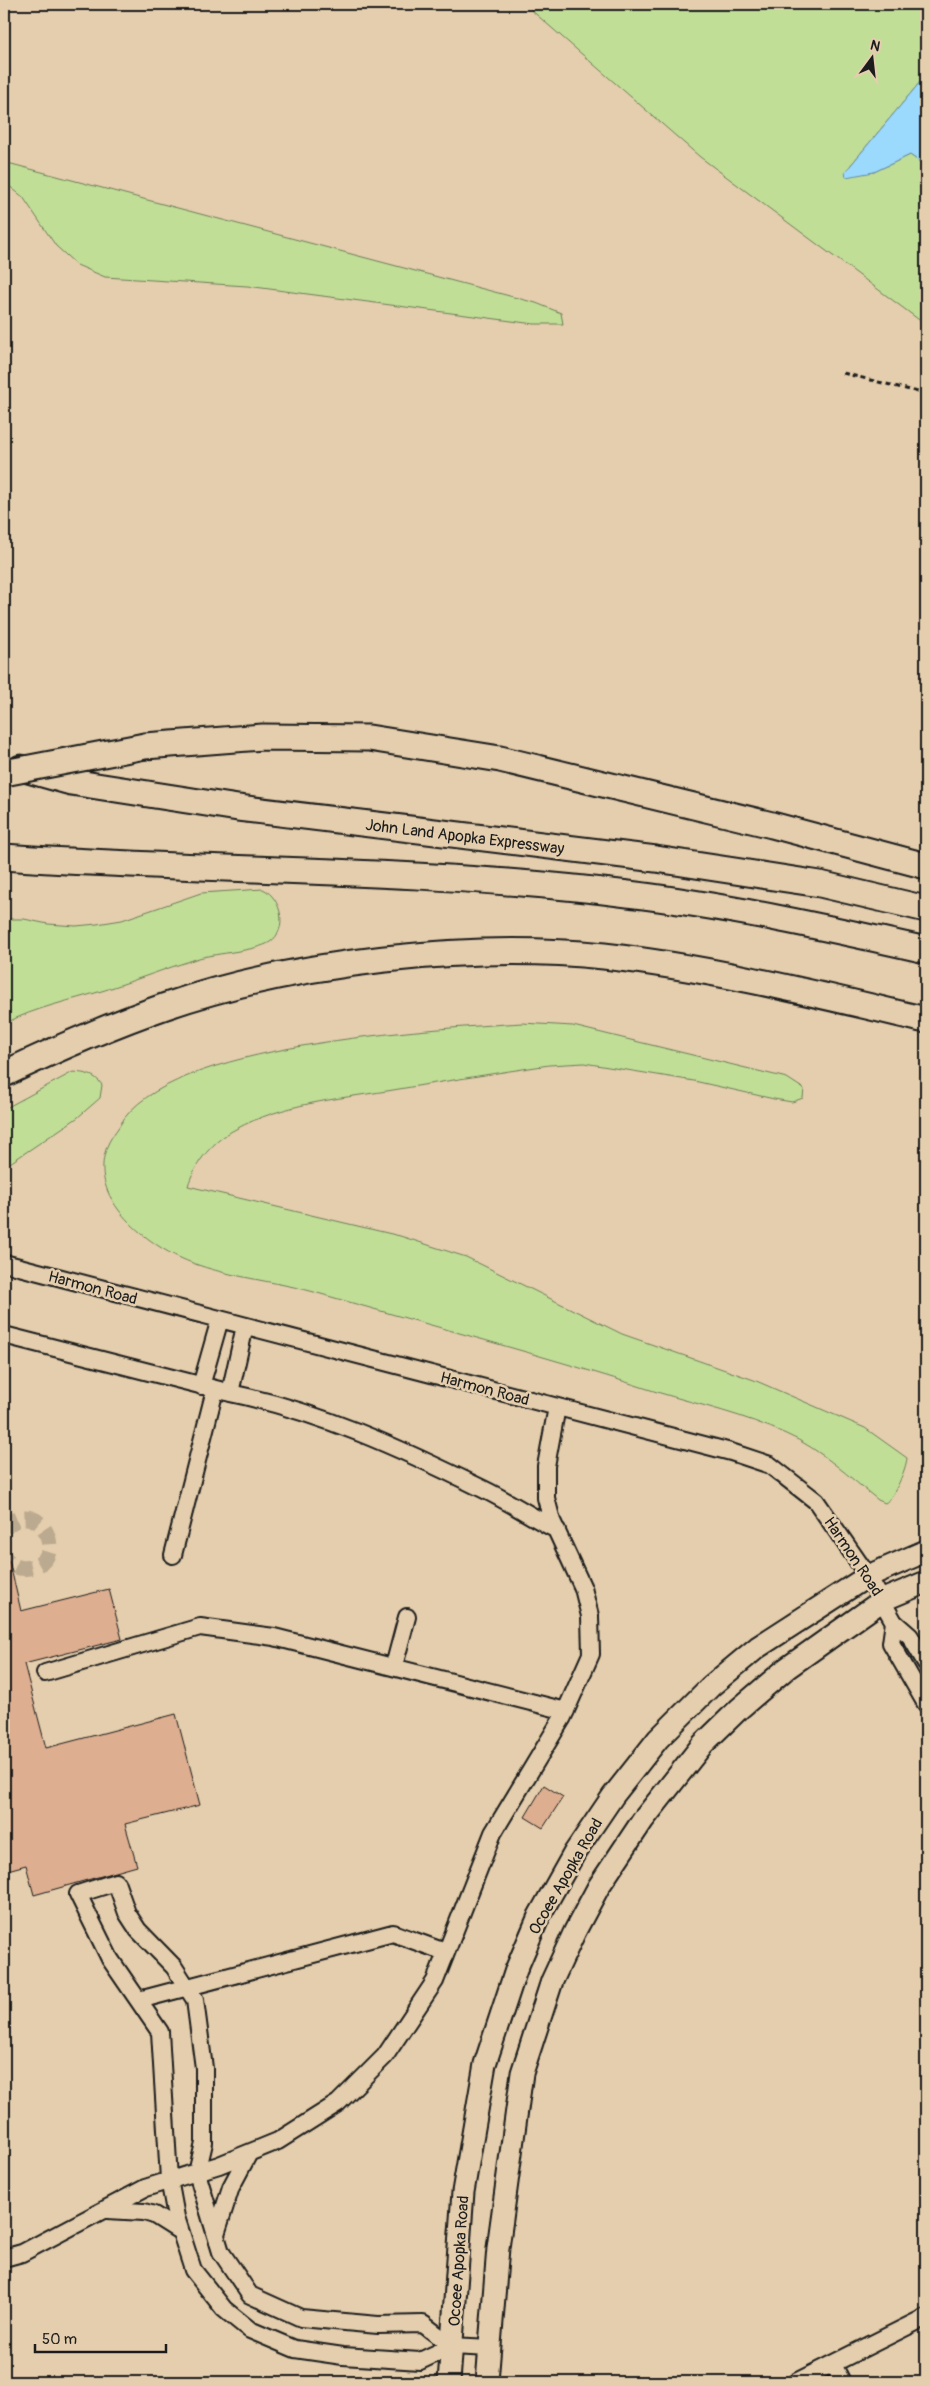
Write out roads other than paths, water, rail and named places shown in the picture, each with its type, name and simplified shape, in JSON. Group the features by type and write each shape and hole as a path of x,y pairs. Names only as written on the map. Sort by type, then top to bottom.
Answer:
{"highway":[{"path":"4,773 145,746 263,737 369,738 500,758 772,825 926,866"},
{"name":"John Land Apopka Expressway","path":"4,763 71,782 228,807 656,859 820,884 926,909"},
{"path":"4,857 423,876 628,894 796,921 926,950"},
{"path":"4,1074 99,1032 168,1006 208,994 312,970 416,957 480,953 602,956 667,965 828,997 926,1020"}],"main road":[{"name":"Ocoee Apopka Road","path":"449,2382 463,2192 485,2064 516,1970 539,1916 581,1844 613,1796 658,1739 711,1686 758,1647 868,1576 926,1551"},
{"path":"487,2382 498,2248 522,2073 552,1981 575,1930 600,1886 643,1820 703,1744 739,1709 787,1668 884,1600 926,1582"}],"street":[{"name":"Harmon Road","path":"4,1263 731,1452 770,1465 816,1501 884,1600 894,1622 910,1636 926,1663"},
{"path":"220,1320 220,1391"},
{"path":"173,1555 220,1391 245,1326"},
{"path":"4,1335 318,1416 359,1432 484,1490 556,1530"},
{"path":"4,2258 22,2253 107,2210 145,2188 169,2179 197,2173 278,2141 338,2103 366,2076 384,2056 426,1996 435,1981 493,1833 566,1710 590,1654 590,1616 583,1588 556,1530 546,1498 546,1466 557,1407"},
{"path":"394,1666 407,1617"},
{"name":"Harmon Road","path":"894,1622 890,1642 926,1704"},
{"path":"45,1673 200,1627 274,1637 566,1710"},
{"path":"452,2346 423,2324 378,2324 301,2318 250,2295 221,2252 197,2173 204,2143 204,2068 195,2000 188,1986 174,1967 138,1930 128,1913 116,1882 78,1894 110,1959 160,2032 169,2179 181,2232 193,2270 224,2309 250,2330 296,2349 343,2356 420,2361 452,2346 490,2348"},
{"path":"139,2000 393,1933 445,1952"},
{"path":"216,2234 231,2187 249,2153"},
{"path":"107,2210 144,2212 154,2215 181,2232"},
{"path":"796,2382 926,2317"},
{"path":"833,2364 842,2382"}],"water":[{"path":"926,75 926,166 910,155 874,172 846,177 845,172"}],"tunnel":[{"path":"4,1529 17,1519 29,1518 39,1523 46,1532 49,1543 48,1554 41,1563 27,1568 14,1566 4,1557"}]}
